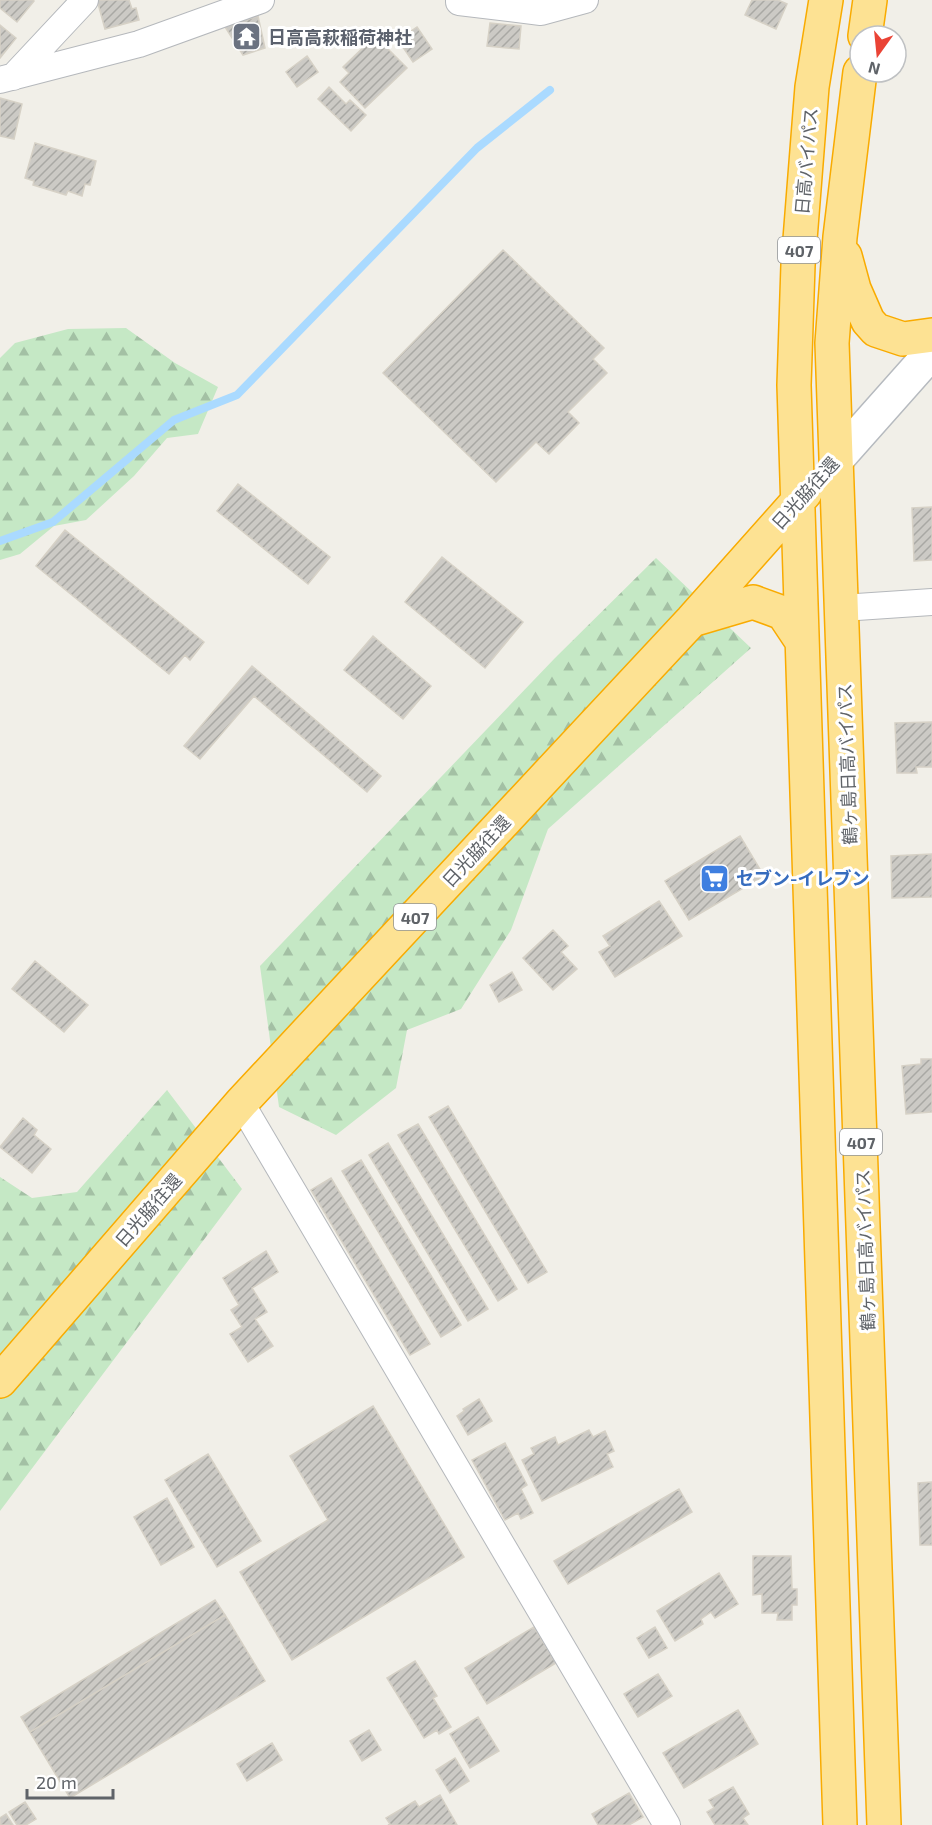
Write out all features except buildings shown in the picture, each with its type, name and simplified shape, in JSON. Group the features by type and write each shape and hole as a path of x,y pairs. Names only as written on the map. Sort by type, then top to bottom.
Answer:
{"highway":[{"name":"日高バイパス","path":"797,502 794,385 798,265 812,87 826,0"},
{"path":"867,24 870,0"},
{"name":"407","path":"837,459 832,344 840,237 859,84"},
{"path":"840,237 854,289 868,321 876,330 903,339 932,334"},
{"name":"日光脇往還","path":"0,1381 241,1103 692,620 837,459"},
{"name":"鶴ヶ島日高バイパス","path":"837,459 884,1825"},
{"name":"407","path":"797,502 840,1825"},
{"path":"692,620 753,602 783,613 801,640"}],"street":[{"path":"7,79 85,0"},
{"path":"7,79 139,44 261,0"},
{"path":"459,0 459,2 541,12 585,0"},
{"name":"日光脇往還","path":"837,459 932,352"},
{"path":"842,608 932,602"},
{"path":"241,1103 667,1825"}],"green space":[{"path":"126,328 175,363 218,387 198,434 167,438 134,476 86,520 54,526 20,554 0,560 0,358 15,343 68,329"},
{"path":"656,558 751,648 548,829 511,930 461,1009 407,1030 396,1088 336,1135 279,1107 260,966 555,658"},
{"path":"167,1090 242,1189 0,1511 0,1177 32,1198 77,1192"}],"waterway":[{"path":"0,541 53,522 174,420 237,395 477,148 550,90"}],"place":[{"name":"日高高萩稲荷神社","path":"247,37"},
{"name":"セブン-イレブン","path":"715,878"}]}
